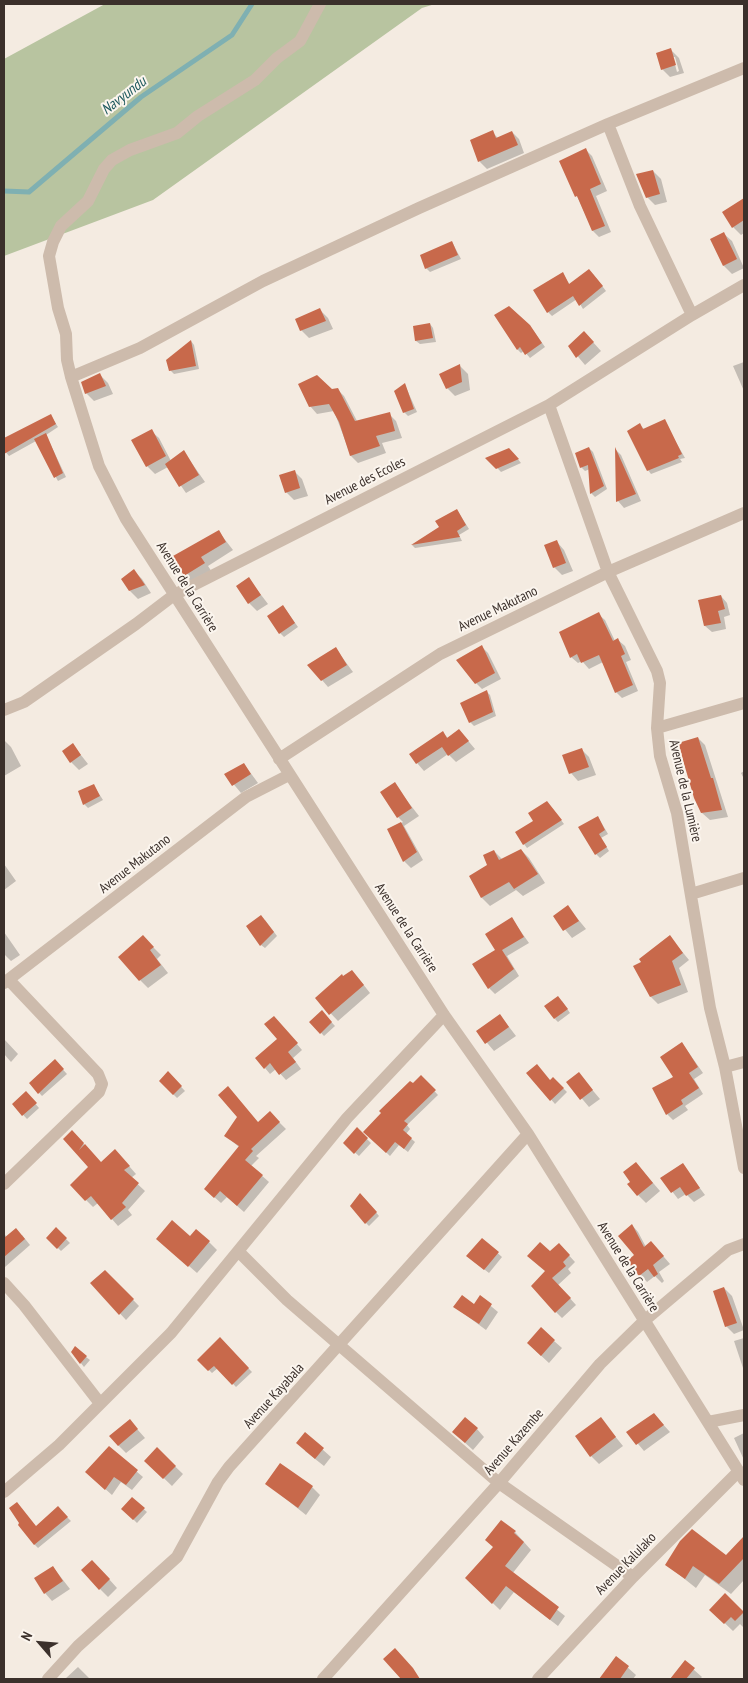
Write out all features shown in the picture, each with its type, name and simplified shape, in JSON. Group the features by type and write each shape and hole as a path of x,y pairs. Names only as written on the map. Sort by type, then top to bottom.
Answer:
{"street":[{"name":"Avenue de la Carrière","path":"320,4 300,41 277,58 255,80 198,116 177,133 130,150 112,160 104,170 88,201 81,210 61,226 49,256 58,308 66,334 67,360 72,378 99,466 113,496 174,595 444,1015 528,1134 741,1476"},
{"path":"72,378 140,348 281,273 419,208 608,124 744,68"},
{"path":"608,124 640,206 692,315"},
{"name":"Avenue des Ecoles","path":"4,710 24,702 174,595 548,405 692,315 744,285"},
{"name":"Avenue de la Lumière","path":"548,405 608,572 657,671 660,683 657,728 660,756 677,813 710,1008 725,1067 744,1168"},
{"name":"Avenue Makutano","path":"279,759 440,654 608,572 744,513"},
{"path":"657,728 744,703"},
{"name":"Avenue Makutano","path":"6,982 246,797 289,775"},
{"path":"691,894 744,878"},
{"path":"4,1184 99,1092 102,1084 98,1074 6,982"},
{"path":"4,1492 59,1445 171,1333 347,1118 444,1015"},
{"path":"725,1067 744,1062"},
{"name":"Avenue Kayabala","path":"48,1679 78,1646 177,1556 218,1482 229,1467 528,1134"},
{"name":"Avenue Kazembe","path":"323,1679 499,1483 600,1364 644,1321 728,1250 744,1244"},
{"path":"239,1252 287,1300 499,1483 633,1577"},
{"path":"4,1283 24,1305 100,1402"},
{"path":"708,1422 744,1416"},
{"name":"Avenue Kalulako","path":"538,1679 633,1577 741,1476"}],"green space":[{"path":"105,4 435,4 422,8 153,200 4,256 4,59"}],"building":[{"path":"671,48 676,65 661,70 656,53"},
{"path":"493,130 496,138 512,131 518,145 478,162 470,140"},
{"path":"586,148 601,184 590,189 605,226 592,231 559,161"},
{"path":"653,170 660,194 646,198 636,174"},
{"path":"744,198 744,220 732,228 722,212"},
{"path":"724,232 737,259 723,266 710,239"},
{"path":"452,241 458,255 425,269 420,255"},
{"path":"589,269 603,286 579,306 573,296 547,313 533,290 563,272 569,284"},
{"path":"509,306 530,325 542,343 525,355 520,347 517,350 494,315"},
{"path":"320,308 326,321 300,331 295,319"},
{"path":"430,323 433,338 415,341 413,326"},
{"path":"584,331 594,342 576,358 568,346"},
{"path":"191,340 196,366 169,371 166,360"},
{"path":"460,364 462,382 446,389 439,374"},
{"path":"100,373 106,386 85,394 81,382"},
{"path":"317,375 332,389 338,388 355,421 390,412 395,431 376,436 380,446 350,456 339,422 329,404 309,407 298,384"},
{"path":"405,383 414,409 403,413 394,391"},
{"path":"51,414 56,424 4,454 4,438"},
{"path":"665,419 682,454 678,456 679,458 647,471 627,431 640,423 643,429"},
{"path":"152,429 166,456 146,467 131,440"},
{"path":"46,433 63,473 54,478 34,439"},
{"path":"589,447 604,486 590,494 588,465 580,468 575,453"},
{"path":"615,447 636,494 616,502"},
{"path":"509,448 519,459 496,469 485,458"},
{"path":"184,450 199,475 179,487 165,464"},
{"path":"295,470 300,488 285,493 279,475"},
{"path":"457,509 466,525 457,531 460,537 411,545 439,527 435,521"},
{"path":"219,530 226,542 201,557 205,563 184,576 173,556"},
{"path":"557,540 566,563 553,568 544,545"},
{"path":"134,569 145,585 129,591 121,579"},
{"path":"249,577 261,595 248,604 236,586"},
{"path":"721,595 725,609 718,611 721,623 704,626 698,600"},
{"path":"283,605 295,623 279,634 267,616"},
{"path":"599,612 613,641 618,638 625,654 621,656 633,685 615,693 599,655 581,663 577,654 570,658 559,632"},
{"path":"482,645 495,673 475,684 456,660"},
{"path":"336,647 347,665 321,681 307,665"},
{"path":"487,690 493,712 469,723 460,703"},
{"path":"459,729 469,741 448,756 442,747 416,764 409,754 443,731 447,738"},
{"path":"698,737 722,810 701,813 694,798 678,743"},
{"path":"73,743 81,755 70,763 62,751"},
{"path":"582,748 589,767 569,774 562,755"},
{"path":"244,763 251,774 232,786 224,774"},
{"path":"395,782 412,808 397,818 380,792"},
{"path":"94,784 100,796 83,805 78,791"},
{"path":"547,801 562,820 523,845 515,832 533,821 528,813"},
{"path":"598,816 605,830 599,834 607,847 595,855 578,827"},
{"path":"401,822 417,852 403,862 387,829"},
{"path":"521,849 538,874 514,889 509,882 481,898 469,876 487,865 483,855 494,850 499,860"},
{"path":"568,905 579,921 563,931 553,916"},
{"path":"261,915 274,932 260,946 246,926"},
{"path":"512,917 524,937 502,950 514,969 488,989 472,964 495,950 485,934"},
{"path":"143,935 154,947 150,950 161,965 139,981 118,957"},
{"path":"670,935 683,953 672,961 681,985 650,997 633,966 641,962 639,959"},
{"path":"352,970 364,985 329,1015 315,998 342,974 343,976"},
{"path":"558,996 568,1009 554,1019 544,1006"},
{"path":"322,1010 332,1022 320,1034 309,1022"},
{"path":"500,1014 509,1027 485,1044 476,1031"},
{"path":"274,1016 298,1043 288,1052 296,1062 279,1075 270,1063 264,1069 255,1058 277,1039 264,1024"},
{"path":"682,1042 698,1067 689,1073 699,1088 681,1100 683,1104 666,1115 652,1088 673,1077 660,1057"},
{"path":"55,1059 64,1069 38,1094 29,1083"},
{"path":"537,1064 550,1080 553,1077 564,1088 550,1101 526,1073"},
{"path":"168,1071 182,1086 173,1095 159,1081"},
{"path":"579,1072 593,1090 580,1100 566,1082"},
{"path":"421,1075 436,1090 404,1121 408,1124 403,1130 412,1138 404,1149 395,1142 386,1153 363,1132 381,1113 379,1111 410,1081 413,1083"},
{"path":"228,1086 258,1122 270,1111 280,1122 251,1149 253,1151 245,1160 263,1175 237,1206 220,1191 214,1198 204,1189 239,1146 224,1136 237,1117 218,1095"},
{"path":"26,1091 37,1103 22,1116 12,1104"},
{"path":"357,1127 368,1138 354,1154 343,1143"},
{"path":"72,1130 84,1143 79,1150 85,1144 101,1162 115,1149 130,1166 124,1170 139,1183 122,1203 126,1207 111,1220 91,1196 85,1201 70,1185 88,1167 63,1139"},
{"path":"636,1162 653,1183 637,1196 627,1184 630,1182 623,1172"},
{"path":"683,1163 700,1188 686,1196 680,1187 671,1193 660,1178"},
{"path":"360,1193 377,1212 365,1224 350,1206"},
{"path":"172,1220 190,1236 196,1229 210,1241 188,1267 156,1239"},
{"path":"632,1224 644,1247 651,1241 664,1256 653,1265 658,1274 654,1277 648,1269 639,1276 627,1261 634,1255 618,1236"},
{"path":"56,1227 67,1238 57,1249 46,1238"},
{"path":"16,1228 25,1239 4,1257 4,1238"},
{"path":"482,1238 499,1252 484,1270 466,1256"},
{"path":"540,1242 550,1251 559,1243 570,1255 563,1262 566,1266 552,1278 571,1298 555,1313 531,1286 545,1271 527,1256"},
{"path":"105,1270 134,1299 119,1315 90,1283"},
{"path":"724,1287 737,1323 725,1327 713,1291"},
{"path":"462,1295 474,1304 480,1295 492,1304 479,1324 453,1307"},
{"path":"541,1327 555,1340 541,1356 527,1343"},
{"path":"220,1337 249,1368 232,1385 214,1366 208,1371 197,1360"},
{"path":"75,1346 87,1356 80,1364 71,1352"},
{"path":"654,1413 664,1425 636,1445 626,1432"},
{"path":"465,1417 478,1428 465,1443 452,1432"},
{"path":"601,1417 616,1437 590,1457 575,1436"},
{"path":"130,1419 138,1429 118,1446 109,1436"},
{"path":"305,1432 324,1448 315,1459 296,1443"},
{"path":"109,1446 138,1470 126,1485 114,1477 105,1490 85,1472"},
{"path":"157,1447 176,1466 163,1479 144,1461"},
{"path":"280,1463 313,1486 298,1508 265,1484"},
{"path":"132,1497 145,1508 133,1520 121,1509"},
{"path":"17,1502 36,1526 58,1506 68,1517 34,1545 18,1525 19,1523 9,1508"},
{"path":"501,1520 516,1531 514,1533 524,1542 505,1566 559,1607 550,1620 506,1586 492,1604 465,1578 493,1547 485,1540"},
{"path":"692,1529 726,1555 744,1536 744,1558 719,1584 693,1566 685,1579 665,1565 680,1541"},
{"path":"92,1560 110,1579 99,1590 81,1570"},
{"path":"53,1566 63,1581 44,1594 34,1578"},
{"path":"725,1593 744,1612 735,1621 731,1617 724,1624 709,1610"},
{"path":"395,1648 420,1679 401,1679 383,1659"},
{"path":"616,1656 629,1666 620,1679 599,1679"},
{"path":"685,1660 695,1668 686,1679 670,1679"}],"waterway":[{"name":"Navyundu","path":"4,191 29,192 141,97 232,35 252,4"}]}
